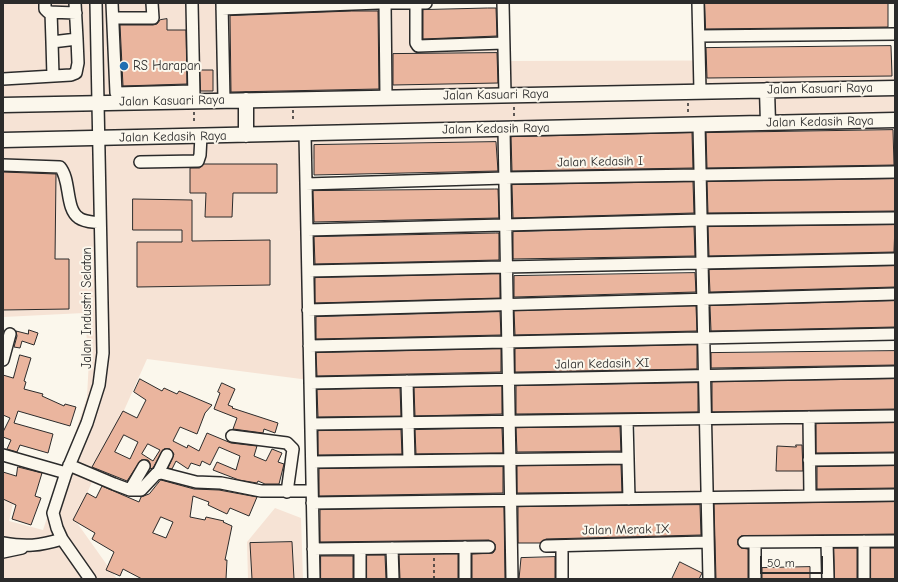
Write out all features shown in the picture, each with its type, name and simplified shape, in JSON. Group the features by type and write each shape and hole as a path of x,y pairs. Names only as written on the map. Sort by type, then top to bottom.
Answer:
{"main road":[{"name":"Jalan Kasuari Raya","path":"3,105 97,102 194,96 224,100 246,100 895,88"},
{"path":"767,90 768,123"},
{"path":"246,100 246,135"},
{"name":"Jalan Kedasih Raya","path":"3,140 895,120"}],"street":[{"name":"Jalan Industri Selatan","path":"90,579 62,539 56,528 53,513 68,469 87,423 100,378 103,353 96,3"},
{"path":"112,3 116,92 194,96 192,3"},
{"path":"113,18 153,18 152,3"},
{"path":"224,100 222,6 379,3"},
{"path":"385,3 386,97"},
{"path":"391,3 426,3"},
{"path":"416,3 416,43 418,46 504,43"},
{"path":"503,3 504,43 509,95"},
{"path":"694,91 699,36 698,3"},
{"path":"3,80 71,75 76,73 78,64 75,8 48,8 52,42 53,76"},
{"path":"699,36 895,34"},
{"path":"52,42 77,39"},
{"path":"694,125 700,174 709,579"},
{"path":"509,129 505,178 512,579"},
{"path":"299,134 306,184 314,579"},
{"path":"140,162 198,161 200,155 198,136"},
{"path":"3,165 60,167 66,181 74,214 80,220 100,223"},
{"name":"Jalan Kedasih I","path":"306,184 700,174 895,172"},
{"path":"307,230 701,220 895,218"},
{"path":"308,272 895,259"},
{"path":"308,310 895,294"},
{"path":"3,360 10,334"},
{"path":"309,346 895,334"},
{"name":"Jalan Kedasih XI","path":"310,383 704,377 895,372"},
{"path":"408,381 409,461"},
{"path":"311,424 895,416"},
{"path":"809,417 810,496"},
{"path":"627,420 629,499"},
{"path":"232,436 287,443 293,448 287,492"},
{"path":"3,455 68,469 130,490 141,490 158,473 167,455"},
{"path":"312,462 628,458"},
{"path":"810,460 895,459"},
{"path":"130,490 144,466"},
{"path":"158,473 196,482 221,483 261,491 312,491"},
{"path":"312,503 895,495"},
{"path":"3,552 44,545 62,539"},
{"path":"864,541 864,579"},
{"path":"755,579 749,542 895,541"},
{"name":"Jalan Merak IX","path":"546,546 707,542"},
{"path":"828,542 828,579"},
{"path":"3,543 26,547"},
{"path":"562,546 562,579"},
{"path":"465,547 465,579"},
{"path":"313,549 489,547"},
{"path":"392,548 393,579"},
{"path":"360,549 360,579"}],"path":[{"path":"694,91 694,125"},
{"path":"509,95 509,129"},
{"path":"194,96 198,136"},
{"path":"292,99 299,134"},
{"path":"434,548 434,579"}],"shaded area":[{"path":"3,3 415,3 418,46 509,44 510,61 895,60 895,149 302,159 309,380 147,359 75,520 117,579 3,579 3,493 14,499 9,521 43,530 87,397 89,359 84,313 3,317"},
{"path":"807,419 808,494 636,495 635,425"},
{"path":"275,508 301,518 303,579 248,579 247,542"}],"building":[{"path":"705,3 888,3 888,27 706,29"},
{"path":"496,8 497,36 423,39 423,10"},
{"path":"378,11 379,89 231,92 230,16"},
{"path":"167,19 167,30 186,30 187,84 123,86 120,25 153,25 157,24 160,20"},
{"path":"891,46 892,76 707,78 706,48"},
{"path":"497,53 498,83 393,85 393,54"},
{"path":"200,70 213,70 213,91 201,91"},
{"path":"893,130 894,165 707,168 706,133"},
{"path":"692,133 693,168 512,171 511,137"},
{"path":"496,142 498,171 314,175 314,145"},
{"path":"204,164 277,164 277,193 233,193 232,217 205,217 206,193 190,193 190,168 199,168"},
{"path":"3,172 56,174 55,259 69,259 69,309 3,310"},
{"path":"895,179 895,211 708,213 707,182"},
{"path":"693,182 694,213 513,218 512,185"},
{"path":"498,189 499,218 314,222 313,191"},
{"path":"133,199 192,200 192,241 270,240 270,285 137,287 137,242 182,242 182,230 133,230"},
{"path":"895,225 894,252 709,256 708,227"},
{"path":"694,227 695,256 513,259 513,232"},
{"path":"499,233 499,260 315,264 314,237"},
{"path":"895,266 895,287 710,292 709,270"},
{"path":"695,273 696,292 514,297 514,276"},
{"path":"500,274 500,298 315,303 315,278"},
{"path":"895,301 895,327 711,331 710,306"},
{"path":"696,306 697,331 515,335 514,311"},
{"path":"500,312 501,335 316,339 316,317"},
{"path":"29,330 38,333 34,345 22,341 20,348 14,347 17,336 16,331 28,334"},
{"path":"697,345 697,369 515,372 515,349"},
{"path":"501,349 501,372 317,376 316,353"},
{"path":"895,351 895,365 711,368 711,353"},
{"path":"20,355 31,358 24,381 26,382 24,389 43,394 42,396 64,406 65,404 76,407 70,426 18,411 14,423 53,434 48,453 20,445 17,452 7,449 11,440 3,437 3,432 10,418 3,415 3,375 13,378"},
{"path":"140,379 162,391 164,388 177,394 179,391 212,405 205,413 197,434 180,427 173,441 187,448 188,445 199,451 207,433 231,443 257,446 254,456 266,461 272,449 282,453 278,462 284,464 279,484 265,484 258,481 257,483 239,480 213,470 217,462 236,470 240,456 219,447 210,465 202,461 200,466 191,463 188,469 176,461 172,469 168,468 174,454 170,449 164,449 153,468 150,469 150,463 148,460 141,460 127,481 92,467 123,411 137,418 146,400 134,392","holes":["124,435 138,442 130,459 115,452","148,444 160,450 153,461 142,454"]},
{"path":"895,379 895,409 712,412 712,382"},
{"path":"222,383 235,389 228,405 233,407 232,408 278,423 275,433 264,429 263,433 233,429 237,418 214,409"},
{"path":"698,383 698,412 516,414 516,386"},
{"path":"502,386 502,414 415,416 414,388"},
{"path":"400,388 401,416 318,417 317,390"},
{"path":"895,423 895,452 816,453 816,424"},
{"path":"620,427 621,451 517,452 516,428"},
{"path":"502,428 503,453 416,454 415,430"},
{"path":"401,430 402,454 318,455 318,431"},
{"path":"796,445 802,445 803,471 776,471 777,446 796,447"},
{"path":"621,465 622,492 517,493 517,466"},
{"path":"895,466 895,488 817,489 817,467"},
{"path":"18,467 42,473 35,496 41,498 31,525 12,519 16,505 3,499 3,472 16,476"},
{"path":"503,467 503,493 319,496 319,469"},
{"path":"161,480 194,489 219,490 257,497 249,516 230,508 227,514 208,505 209,502 193,496 190,517 205,520 206,517 224,521 223,522 232,526 225,560 227,560 226,579 142,579 123,569 120,576 106,570 114,552 92,539 95,533 73,520 87,493 96,498 102,486 139,502 141,497 149,494","holes":["161,517 173,522 166,538 153,533"]},
{"path":"895,502 895,534 741,536 738,539 738,545 741,548 748,549 748,579 716,579 714,504"},
{"path":"700,505 701,535 546,539 540,543 518,543 518,507"},
{"path":"504,507 505,579 472,579 472,554 493,553 495,550 495,544 489,540 320,542 320,510"},
{"path":"292,542 294,579 252,579 250,543"},
{"path":"834,548 857,548 857,579 835,579"},
{"path":"871,548 895,548 895,579 871,579"},
{"path":"458,554 458,579 400,579 399,555"},
{"path":"367,555 385,555 386,579 367,579"},
{"path":"321,556 353,556 353,579 321,579"},
{"path":"555,557 555,579 519,579 521,558"},
{"path":"680,562 702,573 699,579 672,579"},
{"path":"810,567 810,579 762,579 762,568"}],"place":[{"name":"RS Harapan","path":"124,66"}]}
